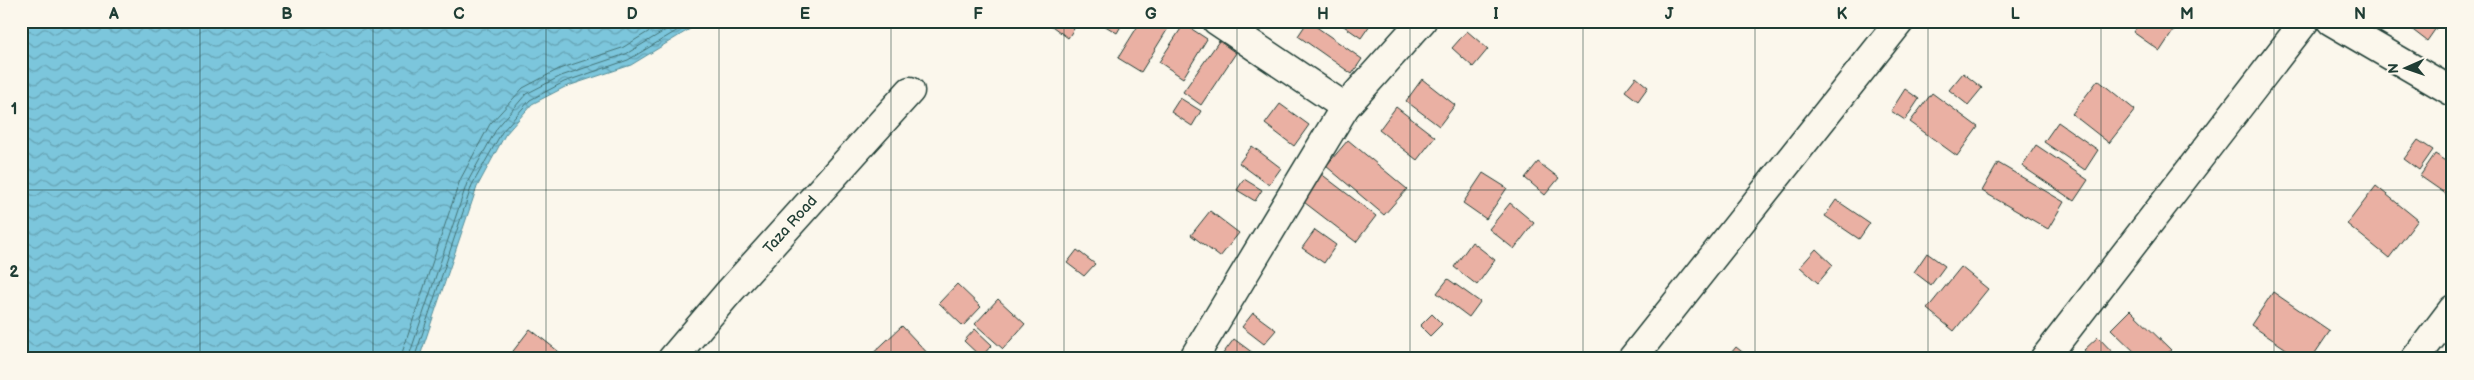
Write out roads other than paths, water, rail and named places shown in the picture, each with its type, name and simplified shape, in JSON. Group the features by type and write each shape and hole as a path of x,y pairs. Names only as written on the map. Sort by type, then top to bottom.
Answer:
{"street":[{"path":"1217,21 1345,107"},
{"path":"1193,359 1345,107 1422,21"},
{"path":"1632,359 1900,21"},
{"path":"2044,359 2305,21"},
{"path":"2331,21 2453,92"},
{"name":"Taza Road","path":"672,359 730,291 910,91"},
{"path":"2415,359 2453,309"}],"water":[{"path":"21,21 703,21 631,65 565,87 532,104 505,135 477,187 419,359 21,359"}]}
